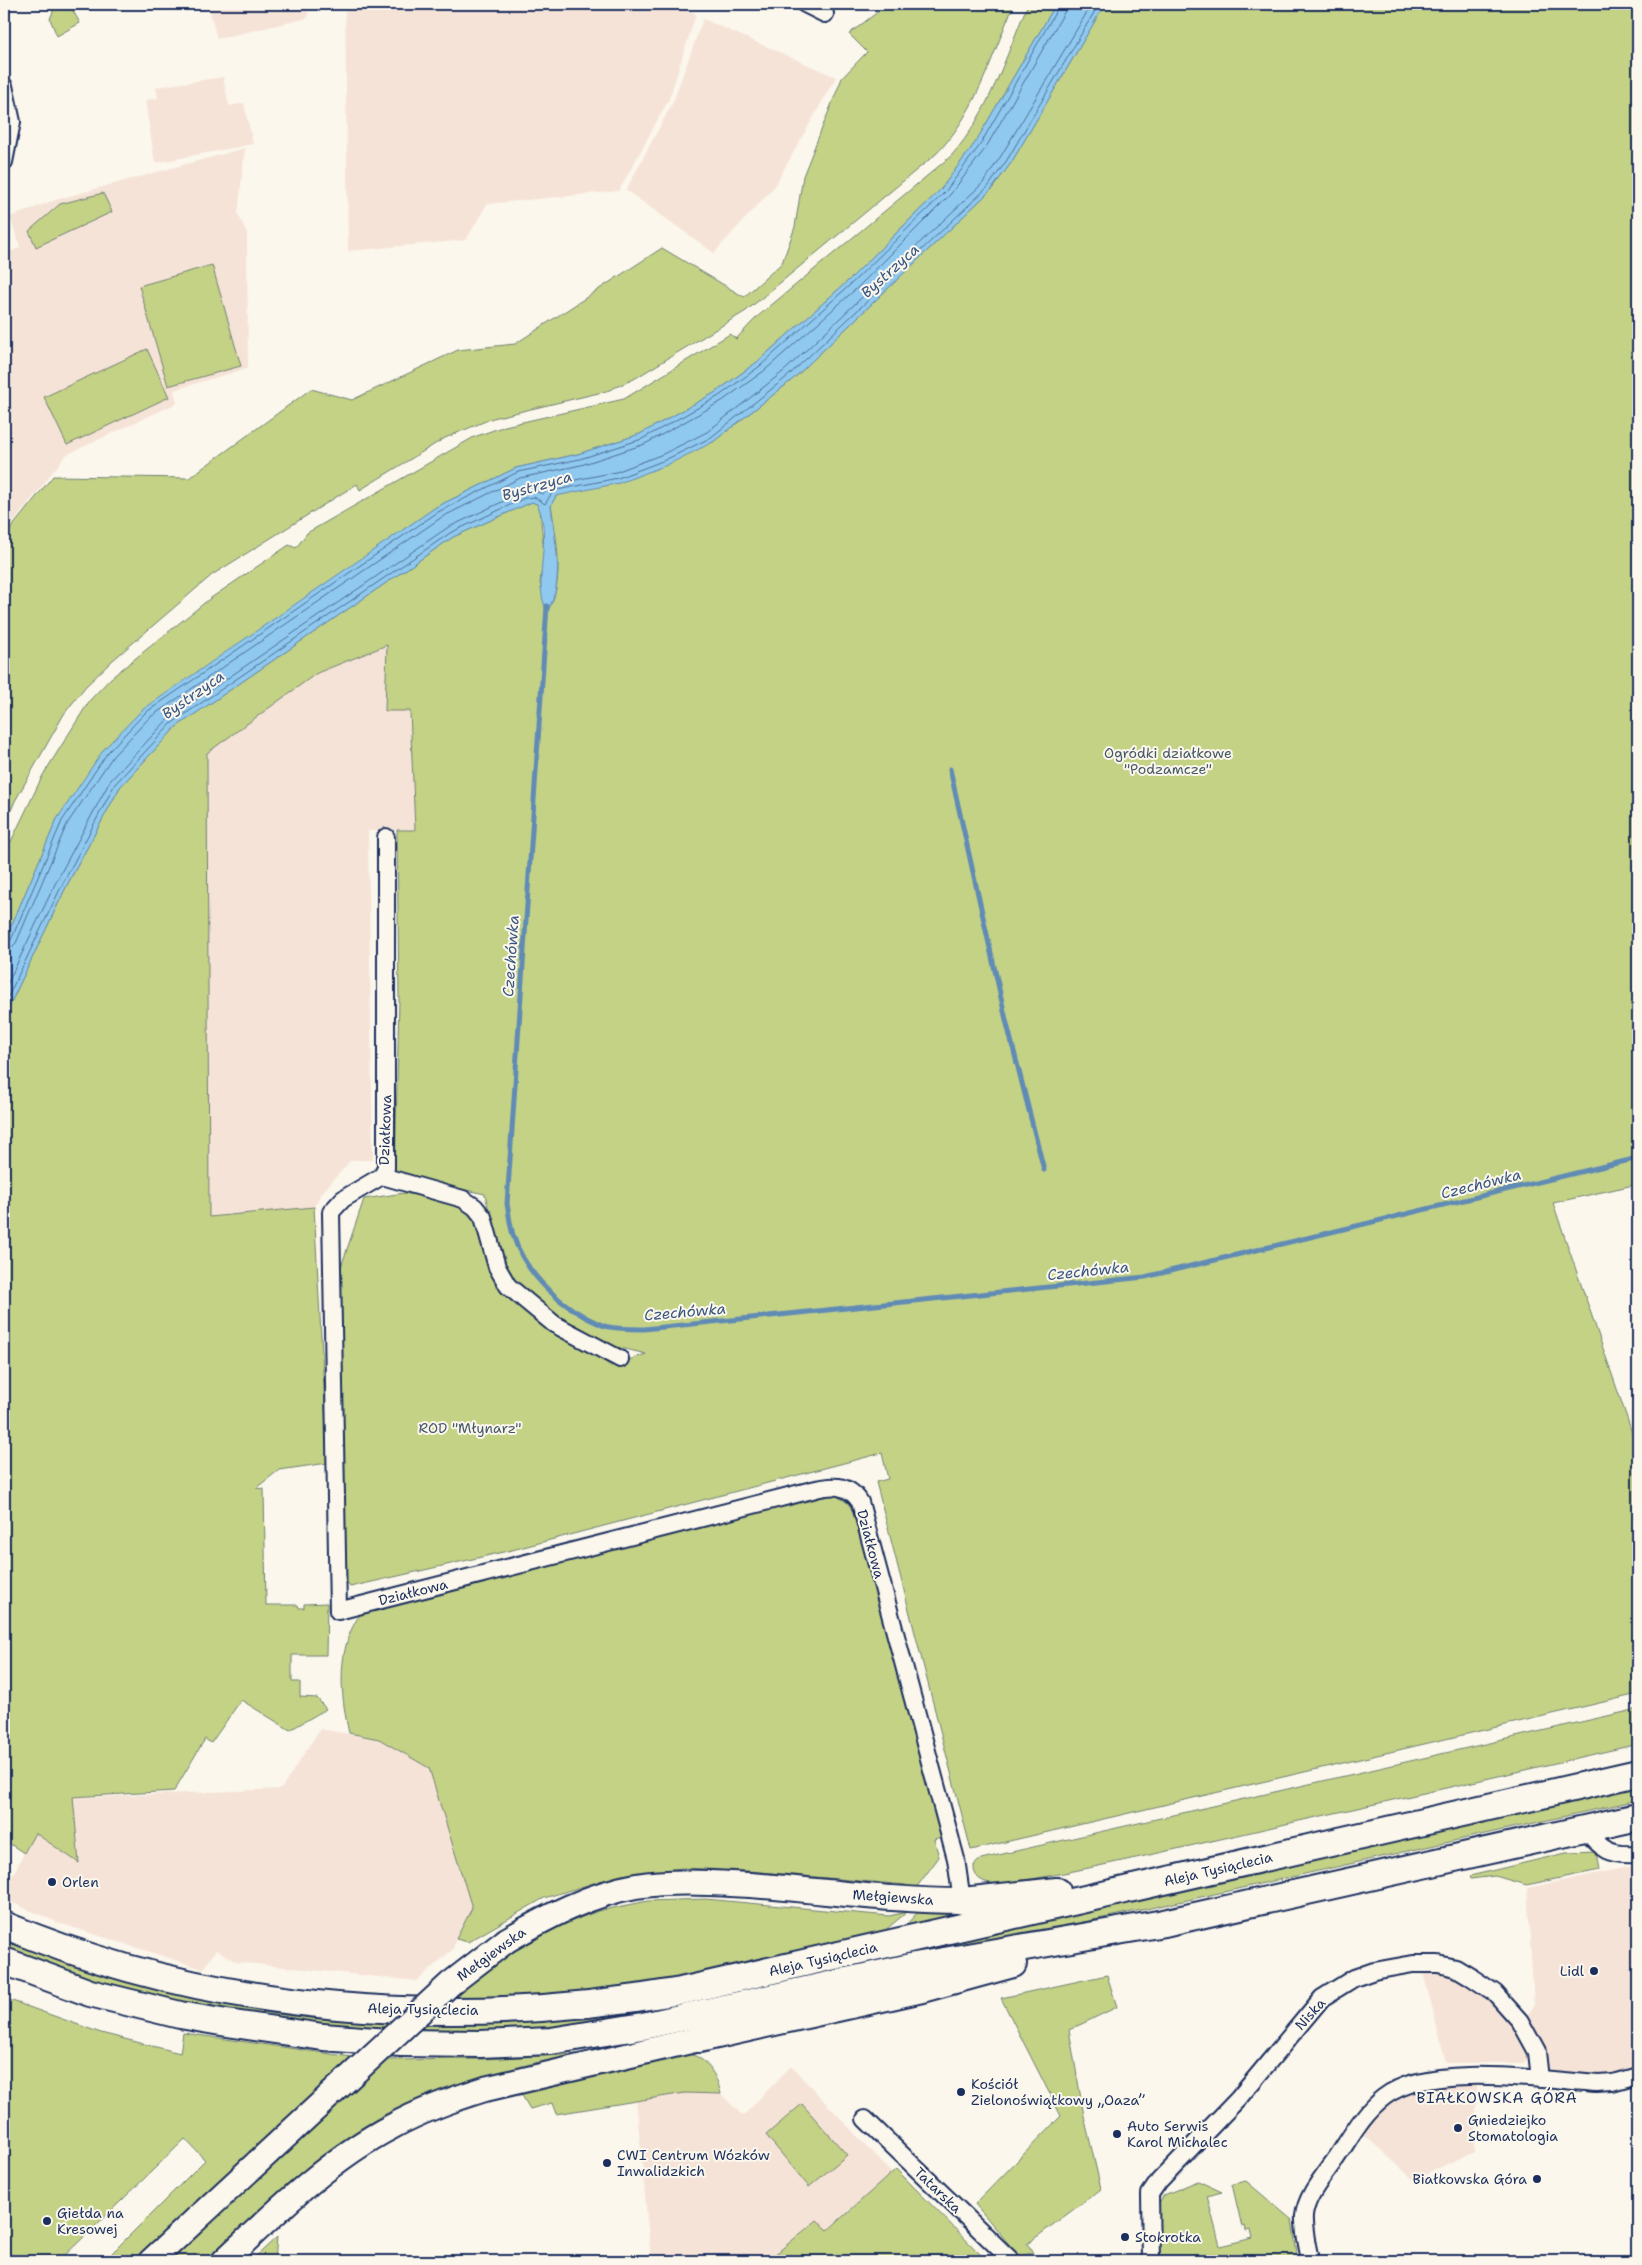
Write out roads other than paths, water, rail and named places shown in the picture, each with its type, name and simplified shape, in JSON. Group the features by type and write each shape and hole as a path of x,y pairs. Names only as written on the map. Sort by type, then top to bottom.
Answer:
{"main road":[{"name":"Aleja Tysiąclecia","path":"4,1926 115,1966 190,1983 310,2003 383,2009 468,2011 583,2006 681,1991 1638,1774"},
{"name":"Aleja Tysiąclecia","path":"4,1961 90,1993 180,2015 323,2037 401,2044 480,2044 551,2041 594,2036 915,1966 1164,1923 1638,1817"},
{"path":"962,1901 1177,1878"},
{"name":"Mełgiewska","path":"151,2261 450,1984 507,1940 575,1905 636,1886 719,1883 962,1901"},
{"path":"224,2261 325,2170 392,2126 452,2100 485,2089 922,1989 1164,1923"}],"street":[{"path":"805,4 824,14"},
{"path":"4,86 12,122 4,162"},
{"name":"Działkowa","path":"386,837 387,1159 382,1176 344,1199 331,1212 338,1610 827,1486 848,1489 856,1495 860,1502 956,1860 962,1901"},
{"path":"382,1176 463,1199 475,1207 483,1217 497,1267 508,1286 554,1324 620,1359"},
{"path":"1584,1829 1601,1848 1614,1854 1638,1854"},
{"name":"Niska","path":"1151,2261 1150,2194 1238,2099 1312,2008 1335,1988 1354,1978 1413,1964 1438,1964 1456,1968 1495,1993 1520,2021 1537,2052 1540,2080"},
{"path":"1310,2261 1304,2224 1307,2205 1364,2118 1384,2097 1408,2085 1441,2078 1473,2076 1597,2084 1613,2083 1638,2076"},
{"name":"Tatarska","path":"865,2119 1012,2261"}],"water":[{"name":"Bystrzyca","path":"1056,4 1105,4 1011,163 991,190 792,380 713,442 667,465 619,483 556,496 551,505 557,560 556,587 553,600 547,612 541,586 542,517 537,504 532,502 453,537 176,727 120,787 67,885 4,1017 4,943 57,819 104,749 142,710 436,507 516,468 578,454 640,434 716,392 757,362 849,280 941,189 975,143"}],"waterway":[{"name":"Czechówka","path":"547,606 507,1204 513,1235 527,1264 560,1300 588,1318 611,1328 644,1329 1145,1277 1638,1158"},
{"path":"950,769 1006,1020 1044,1170"}],"place":[{"name":"Orlen","path":"52,1882"},
{"name":"Lidl","path":"1594,1971"},
{"name":"Kościół Zielonoświątkowy „Oaza”","path":"961,2092"},
{"name":"Gniedziejko Stomatologia","path":"1458,2128"},
{"name":"Auto Serwis Karol Michalec","path":"1117,2134"},
{"name":"CWI Centrum Wózków Inwalidzkich","path":"607,2163"},
{"name":"Białkowska Góra","path":"1537,2179"},
{"name":"Giełda na Kresowej","path":"47,2221"},
{"name":"Stokrotka","path":"1125,2237"}],"district":[{"name":"BIAŁKOWSKA GÓRA","path":"1497,2098"}],"park label":[{"name":"Ogródki działkowe \"Podzamcze\"","path":"1168,762"},
{"name":"ROD \"Młynarz\"","path":"470,1428"}]}
